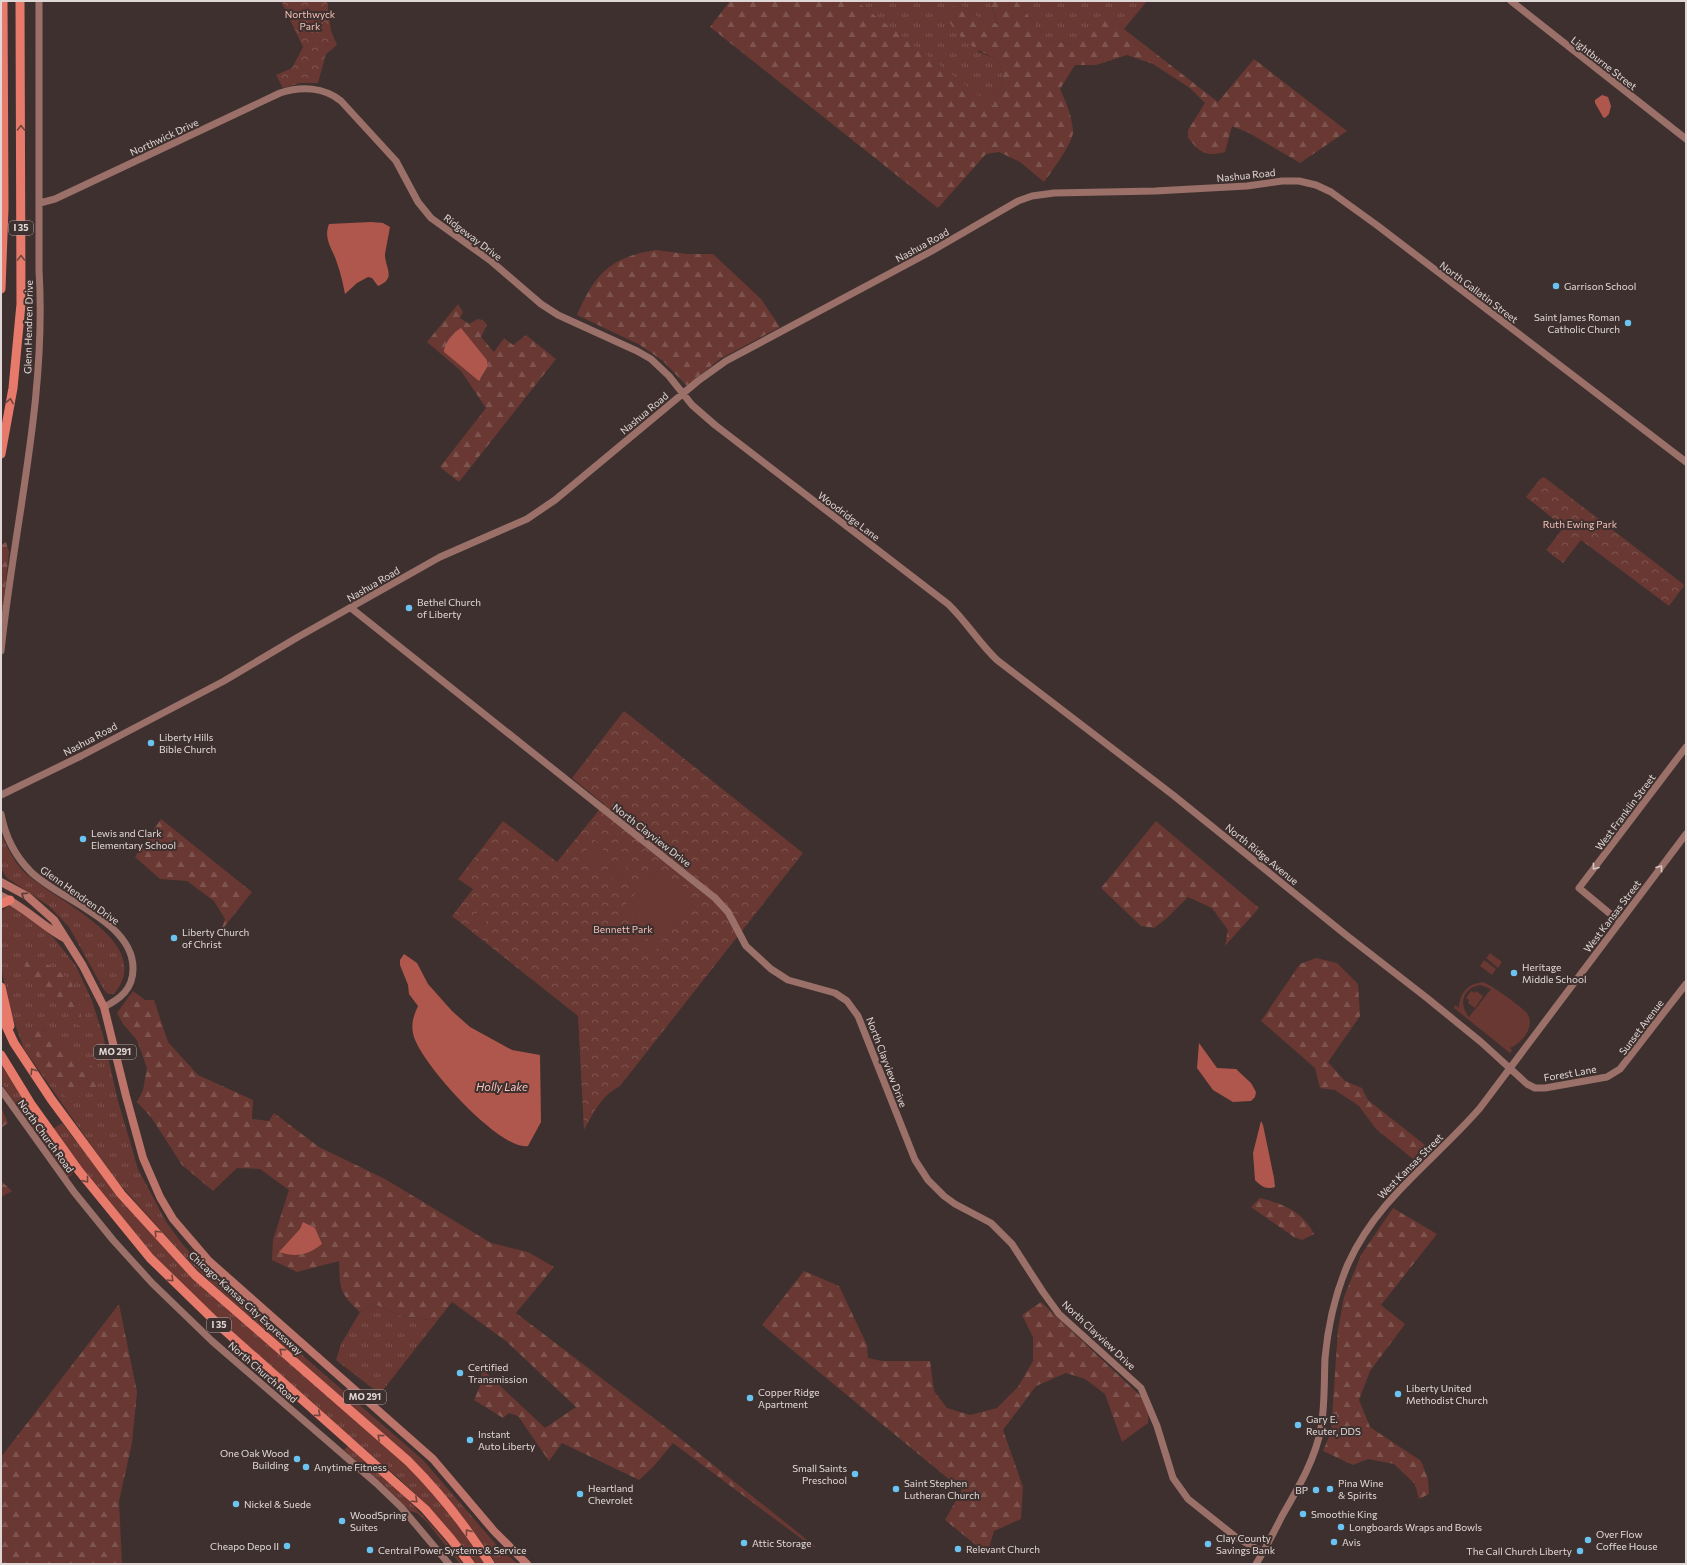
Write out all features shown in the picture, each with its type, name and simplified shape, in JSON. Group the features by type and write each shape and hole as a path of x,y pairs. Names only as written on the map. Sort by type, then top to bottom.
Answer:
{"highway":[{"name":"I 35","path":"1,289 4,208 3,1"},
{"name":"I 35","path":"1,454 13,388 21,304 20,1"},
{"path":"1,904 10,900"},
{"path":"1,987 14,1043"},
{"name":"Chicago-Kansas City Expressway","path":"1,1015 14,1043 72,1130 121,1194 195,1275 408,1461 458,1517 490,1564"},
{"name":"I 35","path":"1,1055 31,1104 78,1171 150,1258 223,1329 425,1509 470,1564"}],"main road":[{"name":"MO 291","path":"1,882 37,904 54,920 83,966 104,1007 138,1144 149,1174 173,1219 209,1261 433,1459 494,1531 526,1562 533,1564"},
{"name":"MO 291","path":"1,896 25,909 53,932 67,940"}],"street":[{"name":"Glenn Hendren Drive","path":"1,651 35,412 40,300 39,1"},
{"name":"Lightburne Street","path":"1511,1 1686,139"},
{"name":"Northwick Drive","path":"40,203 55,199 106,176 280,93 296,89"},
{"name":"Ridgeway Drive","path":"296,89 321,91 337,98 396,161 418,202 431,218 491,261 541,304 558,315 637,351 651,359 669,376 683,394"},
{"name":"Nashua Road","path":"1,795 81,756 224,681 298,637 440,558 518,523 539,511 566,491 683,394 726,361 930,252 1018,201 1032,196 1054,193 1222,188 1291,181 1316,185 1336,196"},
{"name":"North Gallatin Street","path":"1336,196 1378,226 1686,462"},
{"name":"Woodridge Lane","path":"683,394 715,425 948,604 997,660"},
{"name":"North Clayview Drive","path":"350,608 715,898 728,912 746,946 771,969 788,980 835,993 846,1000 858,1016 915,1160 928,1180 944,1196 991,1223 1007,1239 1059,1314 1141,1388 1157,1426 1173,1478 1188,1499 1237,1538 1263,1552"},
{"name":"North Ridge Avenue","path":"997,660 1178,799 1464,1028 1522,1080 1535,1088"},
{"name":"West Franklin Street","path":"1620,922 1579,888 1686,747"},
{"name":"Glenn Hendren Drive","path":"1,814 4,829 11,846 32,873 115,930 128,947 133,964 131,982 124,994 104,1007"},
{"name":"West Kansas Street","path":"1256,1564 1306,1473 1317,1443 1322,1419 1326,1349 1331,1314 1343,1276 1370,1223 1384,1206 1462,1129 1510,1069 1686,834"},
{"name":"Sunset Avenue","path":"1608,1077 1626,1063 1686,984"},
{"name":"Forest Lane","path":"1535,1088 1608,1077"},
{"name":"North Church Road","path":"1,1090 74,1192 113,1240 152,1283 223,1352 376,1483 401,1507 449,1564"}],"green space":[{"name":"Northwyck Park","path":"281,1 327,1 331,31 337,45 326,54 318,83 300,83 283,88 276,75 292,68 303,47"},
{"path":"730,1 856,1 993,106 1003,79 999,60 981,52 967,42 955,30 944,13 958,3 982,20 998,24 990,1 1016,1 1049,41 1074,44 1106,9 1124,29 1218,102 1254,59 1347,131 1300,163 1249,133 1232,126 1225,152 1208,154 1196,147 1188,138 1188,130 1205,103 1190,88 1153,64 1127,55 1096,65 1075,65 1060,89 1070,115 1073,131 1072,136 1062,157 1044,182 1020,162 999,152 986,154 938,208 710,27"},
{"path":"856,1 990,1 998,25 982,20 958,3 979,52 999,60 1003,79 993,107"},
{"path":"1016,1 1147,1 1124,29 1106,10 1074,44 1049,41"},
{"path":"656,250 686,254 713,254 761,299 780,327 720,359 687,386 663,361 640,345 577,315 590,289 606,270 627,257"},
{"path":"458,304 463,312 460,318 469,324 478,319 483,320 487,325 481,337 494,352 504,338 513,345 526,335 556,359 459,482 440,467 486,408 461,371 427,342","holes":["461,329 487,360 488,366 481,379 444,352"]},
{"name":"Ruth Ewing Park","path":"1544,477 1683,584 1684,586 1669,606 1581,540 1563,563 1546,550 1564,527 1526,497 1540,479"},
{"path":"1594,516 1609,528 1602,537 1587,525"},
{"path":"6,542 9,552 1,626 1,545"},
{"name":"Bennett Park","path":"624,711 803,853 620,1086 613,1090 603,1100 584,1130 578,1016 452,916 473,889 458,879 503,821 557,862 604,804 572,778"},
{"path":"161,819 252,892 221,931 225,919 214,901 187,881 160,879 135,857"},
{"path":"1156,821 1259,908 1225,946 1228,930 1212,908 1188,897 1167,918 1154,928 1141,926 1101,888"},
{"path":"1,833 10,852 22,870 36,882 95,923 112,939 122,956 124,975 114,994 108,994 104,990 69,927 49,906 7,878 2,870"},
{"path":"600,834 611,844 607,849 595,840"},
{"path":"594,842 605,851 601,857 589,847"},
{"path":"588,849 600,858 595,864 583,854"},
{"path":"622,852 633,862 629,868 617,858"},
{"path":"616,859 628,869 623,875 611,865"},
{"path":"610,867 622,876 617,882 605,872"},
{"path":"656,871 685,888 695,901 661,942 624,906"},
{"path":"10,905 15,906 27,914 53,937 76,966 92,1001 103,1035 118,1101 138,1169 165,1220 183,1245 218,1282 423,1460 499,1548 518,1564 496,1564 459,1512 416,1463 204,1276 182,1254 114,1178 24,1049 11,1013 1,968 1,911","holes":["43,1028 78,1059 93,1067 92,1089 80,1090"]},
{"path":"478,911 488,919 483,925 473,917"},
{"path":"641,936 657,948 651,956 635,944"},
{"path":"25,950 70,979 80,1006 82,1027 76,1024 64,1010 57,996 41,989 27,979 22,952"},
{"path":"1490,953 1502,962 1498,968 1486,958"},
{"path":"1316,958 1337,963 1358,984 1360,1016 1328,1062 1345,1081 1362,1088 1368,1100 1425,1145 1413,1159 1376,1129 1359,1106 1335,1090 1320,1088 1315,1068 1261,1021 1300,964"},
{"path":"1484,960 1496,969 1492,975 1480,966"},
{"path":"1482,982 1486,983 1527,1013 1530,1024 1529,1029 1515,1046 1510,1048 1512,1050 1510,1053 1454,1008 1455,1005 1459,1008 1462,995 1470,986","holes":["1480,985 1491,989 1469,1017 1463,1002 1466,993 1470,989"]},
{"path":"133,991 145,1000 154,1000 168,1042 198,1075 253,1100 252,1119 269,1121 274,1113 319,1147 385,1179 491,1243 528,1252 554,1267 516,1313 676,1435 816,1547 811,1546 673,1443 653,1467 639,1480 562,1443 549,1461 518,1416 509,1413 503,1418 474,1400 482,1381 481,1368 545,1428 576,1407 506,1341 452,1302 437,1321 400,1316 373,1303 360,1312 344,1295 341,1285 339,1261 297,1272 272,1260 273,1240 289,1190 260,1169 237,1168 213,1191 182,1165 151,1117 137,1102 143,1090 147,1068 137,1040 123,1024 117,1013"},
{"path":"1471,991 1475,993 1476,991 1483,996 1475,1008 1468,1003 1469,1000 1466,998"},
{"path":"35,1025 50,1033 93,1067 96,1078 96,1090 80,1090 79,1098 71,1102 64,1095 47,1072 26,1038"},
{"path":"1,1065 73,1173 68,1178 1,1083"},
{"path":"1,1107 8,1123 1,1128"},
{"path":"62,1123 108,1183 161,1244 414,1472 447,1510 485,1564 474,1564 416,1495 246,1346 159,1262 98,1190 53,1129"},
{"path":"1,1181 12,1191 1,1197"},
{"path":"1260,1198 1285,1206 1292,1210 1310,1226 1314,1234 1302,1240 1294,1237 1251,1207"},
{"path":"1393,1208 1437,1234 1381,1305 1405,1324 1370,1371 1359,1400 1370,1427 1421,1461 1428,1479 1429,1494 1419,1499 1415,1484 1394,1464 1368,1459 1353,1465 1323,1451 1331,1432 1338,1329 1344,1297 1361,1255"},
{"path":"804,1271 839,1286 867,1345 868,1358 882,1361 930,1361 934,1391 947,1408 970,1415 997,1408 1018,1387 1033,1361 1033,1337 1022,1315 1041,1302 1149,1404 1148,1423 1122,1442 1105,1394 1085,1379 1066,1373 1036,1386 1003,1430 1023,1487 1021,1519 994,1531 987,1554 945,1520 962,1490 762,1325"},
{"path":"373,1303 400,1316 437,1321 380,1394 336,1360 341,1344 360,1312"},
{"path":"119,1304 137,1392 132,1443 119,1501 122,1564 1,1564 1,1457"},
{"path":"348,1446 380,1474 423,1516 463,1564 460,1564 427,1522 417,1513 410,1511 383,1484 344,1450"}],"water":[{"path":"1602,95 1608,97 1611,106 1609,114 1605,118 1595,103 1595,100"},
{"path":"371,222 383,223 390,227 385,256 389,273 387,280 378,286 372,278 368,277 357,283 345,294 342,279 328,240 327,230 329,224"},
{"path":"461,328 487,360 488,366 479,381 444,352 450,338"},
{"name":"Holly Lake","path":"404,954 417,963 428,984 452,1011 470,1027 512,1050 540,1055 541,1122 528,1146 515,1144 499,1135 481,1120 444,1082 418,1046 412,1026 418,1006 409,994 408,985 400,965 400,960"},
{"path":"1199,1043 1217,1068 1236,1069 1251,1083 1256,1092 1255,1097 1251,1101 1233,1102 1213,1090 1197,1068"},
{"path":"1261,1121 1274,1178 1275,1187 1272,1188 1264,1187 1255,1180 1253,1153"},
{"path":"303,1222 315,1228 322,1244 312,1251 302,1254 291,1255 279,1252 300,1229"}],"place":[{"name":"Garrison School","path":"1556,286"},
{"name":"Saint James Roman Catholic Church","path":"1628,323"},
{"name":"Bethel Church of Liberty","path":"409,608"},
{"name":"Liberty Hills Bible Church","path":"151,743"},
{"name":"Lewis and Clark Elementary School","path":"83,839"},
{"name":"Liberty Church of Christ","path":"174,938"},
{"name":"Heritage Middle School","path":"1514,973"},
{"name":"Certified Transmission","path":"460,1373"},
{"name":"Liberty United Methodist Church","path":"1398,1394"},
{"name":"Copper Ridge Apartment","path":"750,1398"},
{"name":"Gary E. Reuter, DDS","path":"1298,1425"},
{"name":"Instant Auto Liberty","path":"470,1440"},
{"name":"One Oak Wood Building","path":"297,1459"},
{"name":"Anytime Fitness","path":"306,1467"},
{"name":"Small Saints Preschool","path":"855,1474"},
{"name":"Saint Stephen Lutheran Church","path":"896,1489"},
{"name":"Pina Wine & Spirits","path":"1330,1489"},
{"name":"BP","path":"1316,1490"},
{"name":"Heartland Chevrolet","path":"580,1494"},
{"name":"Nickel & Suede","path":"236,1504"},
{"name":"Smoothie King","path":"1303,1514"},
{"name":"WoodSpring Suites","path":"342,1521"},
{"name":"Longboards Wraps and Bowls","path":"1341,1527"},
{"name":"Over Flow Coffee House","path":"1588,1540"},
{"name":"Avis","path":"1334,1542"},
{"name":"Attic Storage","path":"744,1543"},
{"name":"Clay County Savings Bank","path":"1208,1544"},
{"name":"Cheapo Depo II","path":"287,1546"},
{"name":"Relevant Church","path":"958,1549"},
{"name":"Central Power Systems & Service","path":"370,1550"},
{"name":"The Call Church Liberty","path":"1580,1551"}]}
